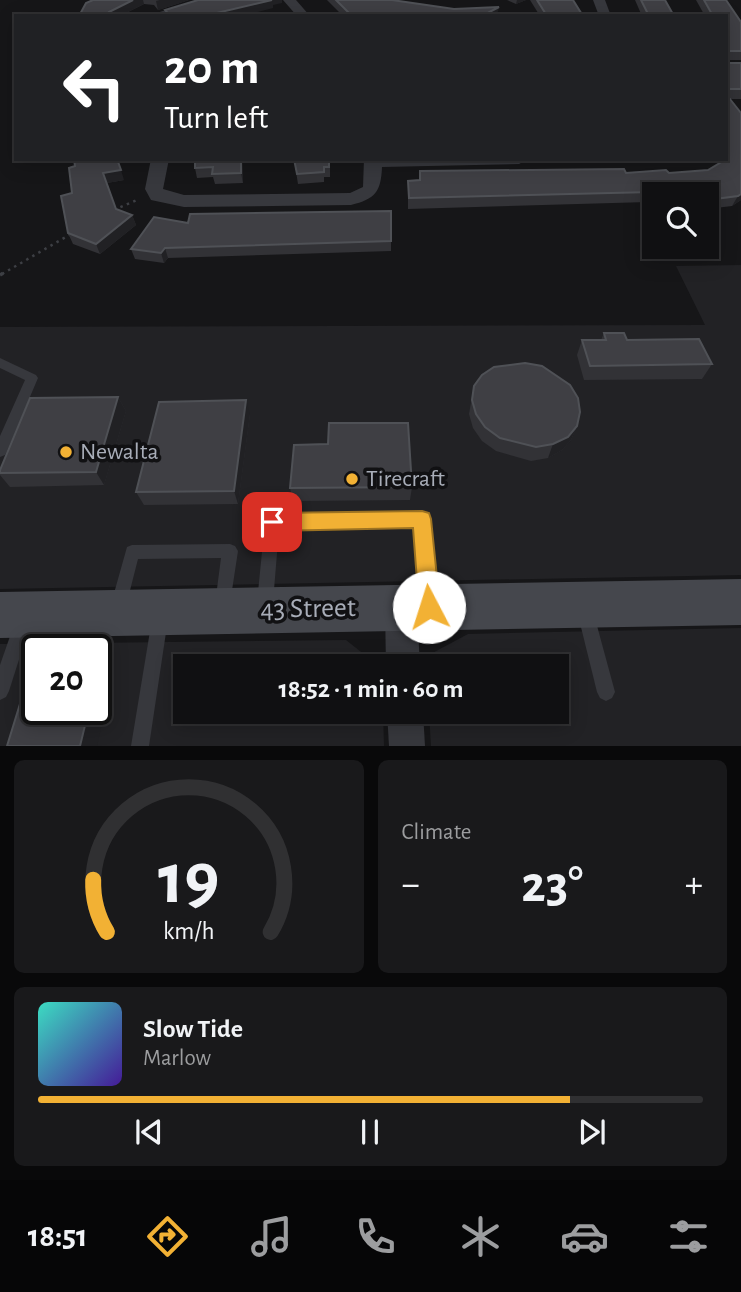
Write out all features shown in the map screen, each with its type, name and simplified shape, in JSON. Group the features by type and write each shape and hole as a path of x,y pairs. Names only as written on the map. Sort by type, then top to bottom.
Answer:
{"street":[{"path":"159,14 212,0"},
{"path":"289,0 302,14"},
{"path":"160,161 154,189 158,196 184,201 351,199 372,188 373,161"},
{"name":"43 Street","path":"13,615 741,602"},
{"path":"406,654 415,607"},
{"path":"406,724 407,746"}],"lane":[{"path":"0,363 32,378 0,451"},
{"path":"243,610 272,522 422,519 415,607"},
{"path":"116,613 132,552 230,551 243,610"},
{"path":"583,605 606,692"},
{"path":"140,746 161,612"},
{"path":"0,691 13,615"}],"path":[{"path":"109,213 132,200"},
{"path":"0,275 74,233"}],"shaded area":[{"path":"741,265 741,575 0,589 0,327 705,325 676,266"},
{"path":"741,628 741,746 431,746 430,724 569,724 569,654 431,654 468,634"},
{"path":"346,640 364,654 173,654 173,724 383,724 384,746 0,746 0,644 21,644 21,725 112,725 112,643"}],"building":[{"path":"93,0 133,0 109,12 110,14 80,14 86,3"},
{"path":"198,0 272,0 212,14 168,14 165,10"},
{"path":"336,0 392,0 454,9 499,7 486,14 350,14"},
{"path":"537,0 573,0 582,14 546,14"},
{"path":"641,0 665,0 673,14 648,14"},
{"path":"704,0 726,0 741,22 741,51 728,51 728,14 712,14"},
{"path":"728,63 741,63 741,89 728,89"},
{"path":"728,97 741,113 741,194 738,196 719,198 719,182 642,182 642,192 409,198 408,181 420,180 420,171 624,169 626,173 666,170 669,173 708,170 728,161"},
{"path":"74,161 118,161 121,170 103,173 116,209 132,215 96,244 68,233 61,196 72,193 69,168 75,166"},
{"path":"195,161 241,161 241,173 212,174 213,167 195,168"},
{"path":"294,161 329,161 329,167 324,167 324,172 297,174"},
{"path":"391,211 391,241 165,248 161,253 131,249 154,217 188,223 190,214"},
{"path":"604,333 624,333 627,340 699,339 712,364 590,366 582,340 606,340"},
{"path":"525,363 542,366 570,385 578,398 580,412 577,426 568,437 553,444 536,447 500,438 485,427 476,414 472,400 474,386 482,375 494,367"},
{"path":"118,397 96,472 0,473 30,398"},
{"path":"246,400 234,491 136,492 159,402"},
{"name":"Tirecraft","path":"329,423 408,423 412,487 290,488 294,445 328,444"},
{"path":"21,701 21,725 85,725 80,746 7,746"}],"place":[{"name":"Newalta","path":"66,452"},
{"name":"Tirecraft","path":"352,479"}],"route":[{"path":"272,522 422,519 429,607"}]}
